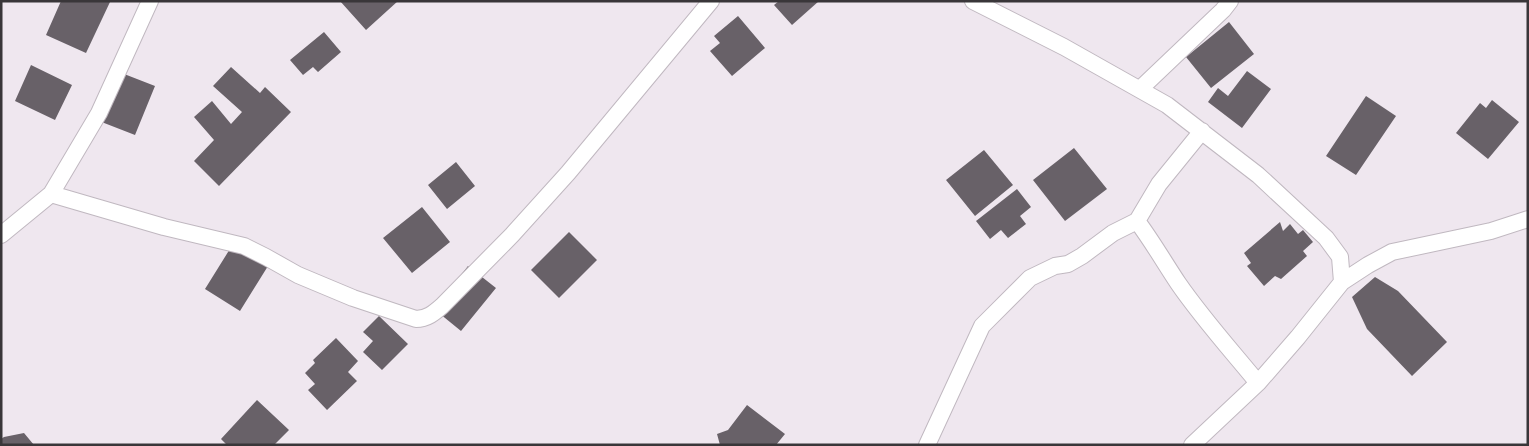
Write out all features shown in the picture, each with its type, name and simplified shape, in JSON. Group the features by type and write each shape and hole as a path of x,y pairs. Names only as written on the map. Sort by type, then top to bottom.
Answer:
{"street":[{"path":"1,235 51,194 99,113 150,1"},
{"path":"51,194 164,227 244,246 298,275 353,298 416,319 424,319 442,306 512,235 568,173 711,1"},
{"path":"974,1 1064,47 1167,105 1202,131 1258,175 1326,238 1340,257 1342,282"},
{"path":"1140,90 1230,1"},
{"path":"927,445 982,326 1030,278 1056,266 1068,264 1113,233 1137,221 1159,184 1202,131"},
{"path":"1192,445 1258,383 1342,282 1392,252 1491,231 1528,219"},
{"path":"1137,221 1184,290 1258,383"}],"building":[{"path":"61,1 110,2 86,53 46,35"},
{"path":"340,1 398,1 366,30"},
{"path":"779,1 819,1 792,25 774,5"},
{"path":"738,16 765,48 732,76 710,51 720,43 714,36"},
{"path":"1229,22 1254,54 1211,88 1186,57"},
{"path":"324,32 341,52 318,72 313,67 303,75 290,60"},
{"path":"31,65 72,85 55,120 15,101"},
{"path":"231,67 260,93 265,87 291,112 219,186 194,161 214,140 194,117 212,101 231,124 242,112 213,86"},
{"path":"1247,71 1271,89 1242,128 1208,102 1218,88 1228,96"},
{"path":"119,72 155,86 135,135 99,121"},
{"path":"1366,96 1396,116 1356,175 1326,156"},
{"path":"1492,100 1519,122 1488,159 1456,133 1480,103 1486,108"},
{"path":"1074,148 1107,189 1065,221 1033,180"},
{"path":"984,150 1013,185 975,216 946,180"},
{"path":"456,162 475,186 447,209 428,185"},
{"path":"1017,189 1031,207 1020,216 1026,224 1008,238 1001,230 990,239 976,221"},
{"path":"422,207 450,242 412,273 383,238"},
{"path":"1280,222 1283,231 1290,224 1298,234 1303,230 1313,242 1303,251 1307,256 1281,279 1275,276 1264,286 1247,266 1251,263 1244,253"},
{"path":"569,232 597,260 559,298 531,270"},
{"path":"233,244 268,266 240,311 205,289"},
{"path":"468,266 496,288 461,331 434,309"},
{"path":"1375,277 1398,291 1447,342 1412,376 1367,329 1352,297"},
{"path":"379,316 408,344 382,370 363,352 373,341 363,332"},
{"path":"336,338 358,361 348,372 357,381 327,410 308,390 315,384 305,373 315,363 313,360"},
{"path":"257,400 289,430 274,445 227,445 221,439"},
{"path":"747,405 785,434 776,445 720,445 717,434 728,430"},
{"path":"24,433 34,445 1,445 1,439 4,437"}]}
